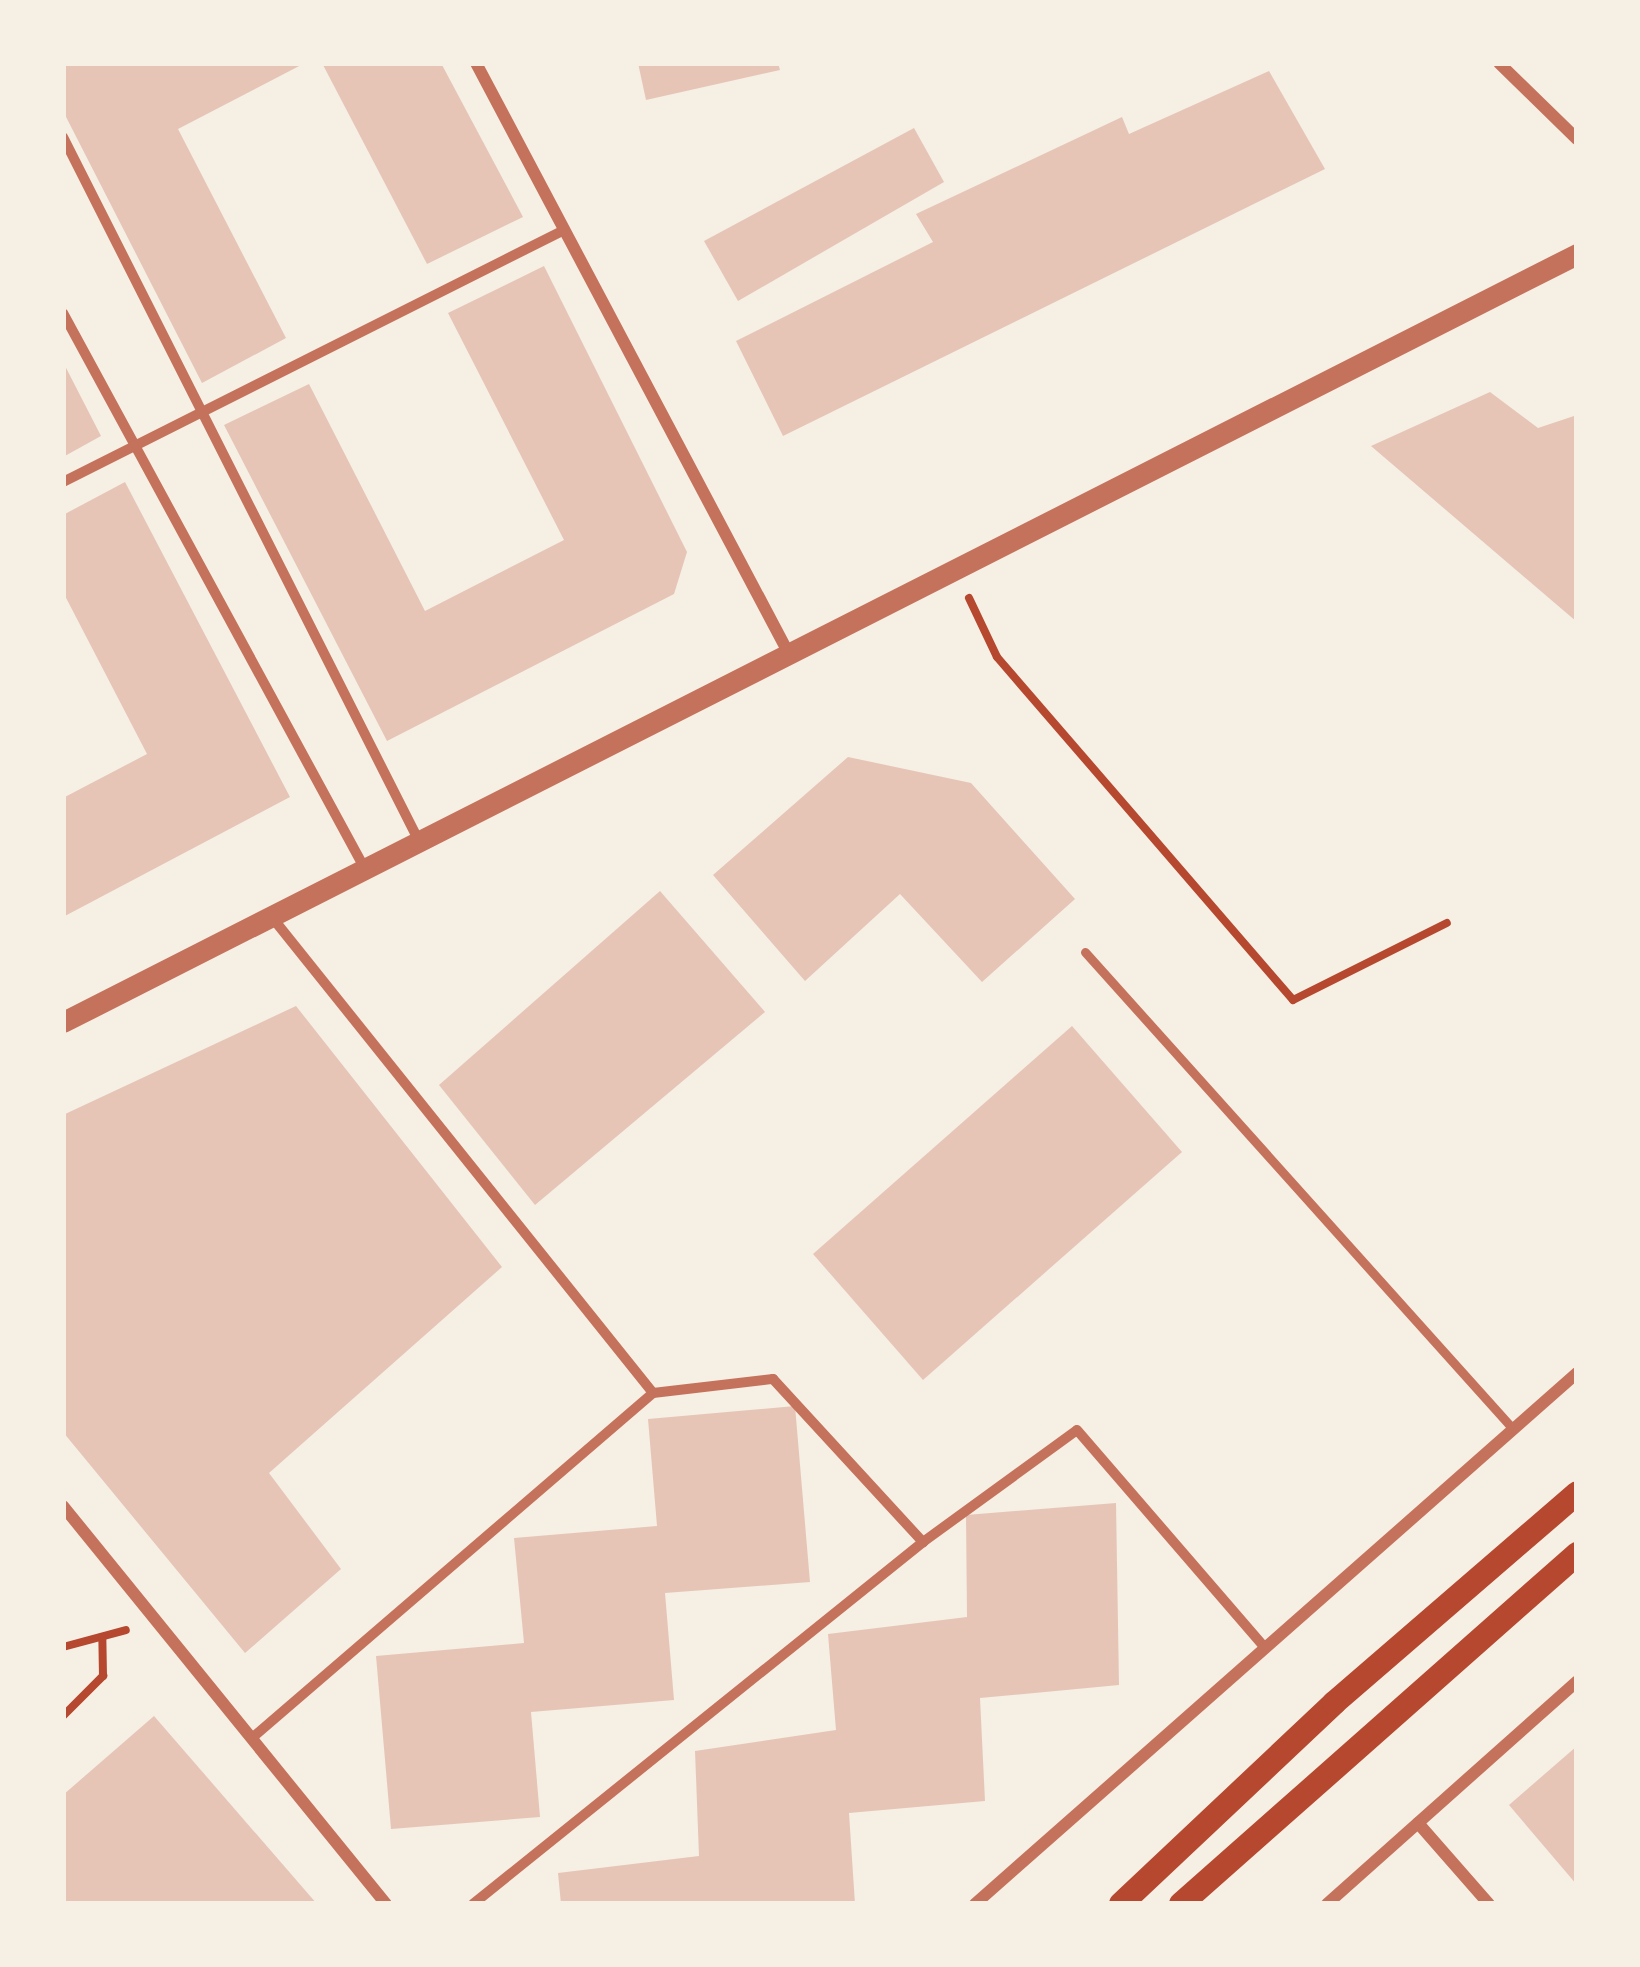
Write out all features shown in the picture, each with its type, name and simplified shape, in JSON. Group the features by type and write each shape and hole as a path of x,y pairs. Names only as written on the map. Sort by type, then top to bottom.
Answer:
{"main road":[{"path":"1121,1904 1334,1703 1577,1493"},
{"path":"1181,1904 1577,1554"}],"street":[{"path":"476,63 789,654"},
{"path":"1499,63 1577,139"},
{"path":"63,137 198,412 419,841"},
{"path":"63,482 564,230"},
{"path":"63,1022 1577,254"},
{"path":"63,313 365,869"},
{"path":"271,916 653,1393"},
{"path":"975,1904 1577,1373"},
{"path":"252,1738 653,1393 773,1379 923,1542"},
{"path":"473,1904 923,1542 1077,1430 1265,1648"},
{"path":"63,1506 380,1902"},
{"path":"1327,1904 1577,1681"},
{"path":"1418,1823 1489,1904"}],"lane":[{"path":"1085,952 1513,1430"}],"path":[{"path":"956,570 998,657 1293,1000 1447,923"},
{"path":"63,1647 156,1621"},
{"path":"63,1716 104,1676 102,1637"}],"building":[{"path":"63,63 305,63 178,129 286,338 202,383 63,111"},
{"path":"322,63 441,63 523,217 427,264"},
{"path":"638,63 778,63 780,70 646,100"},
{"path":"1269,71 1325,169 783,436 736,341 933,242 916,214 1122,117 1129,134"},
{"path":"914,128 944,182 738,301 704,241"},
{"path":"544,266 687,552 674,594 387,741 224,425 309,384 425,611 564,540 448,313"},
{"path":"63,362 101,436 63,457"},
{"path":"1490,392 1538,428 1577,415 1577,622 1371,446"},
{"path":"125,482 290,797 63,917 63,798 147,754 63,592 63,515"},
{"path":"848,757 971,783 1075,899 982,982 900,894 805,981 713,875"},
{"path":"660,891 765,1012 535,1205 439,1085"},
{"path":"296,1006 502,1267 269,1473 341,1569 245,1653 63,1432 63,1115"},
{"path":"1072,1026 1182,1152 923,1380 813,1254"},
{"path":"795,1406 810,1582 665,1593 674,1700 531,1712 540,1817 391,1829 376,1656 524,1643 514,1538 657,1526 648,1419"},
{"path":"1116,1503 1119,1685 980,1698 985,1801 849,1813 855,1904 561,1904 558,1873 699,1856 695,1751 836,1730 828,1634 967,1617 966,1515"},
{"path":"154,1716 317,1904 66,1904 63,1795"},
{"path":"1577,1746 1577,1885 1509,1805"}]}
